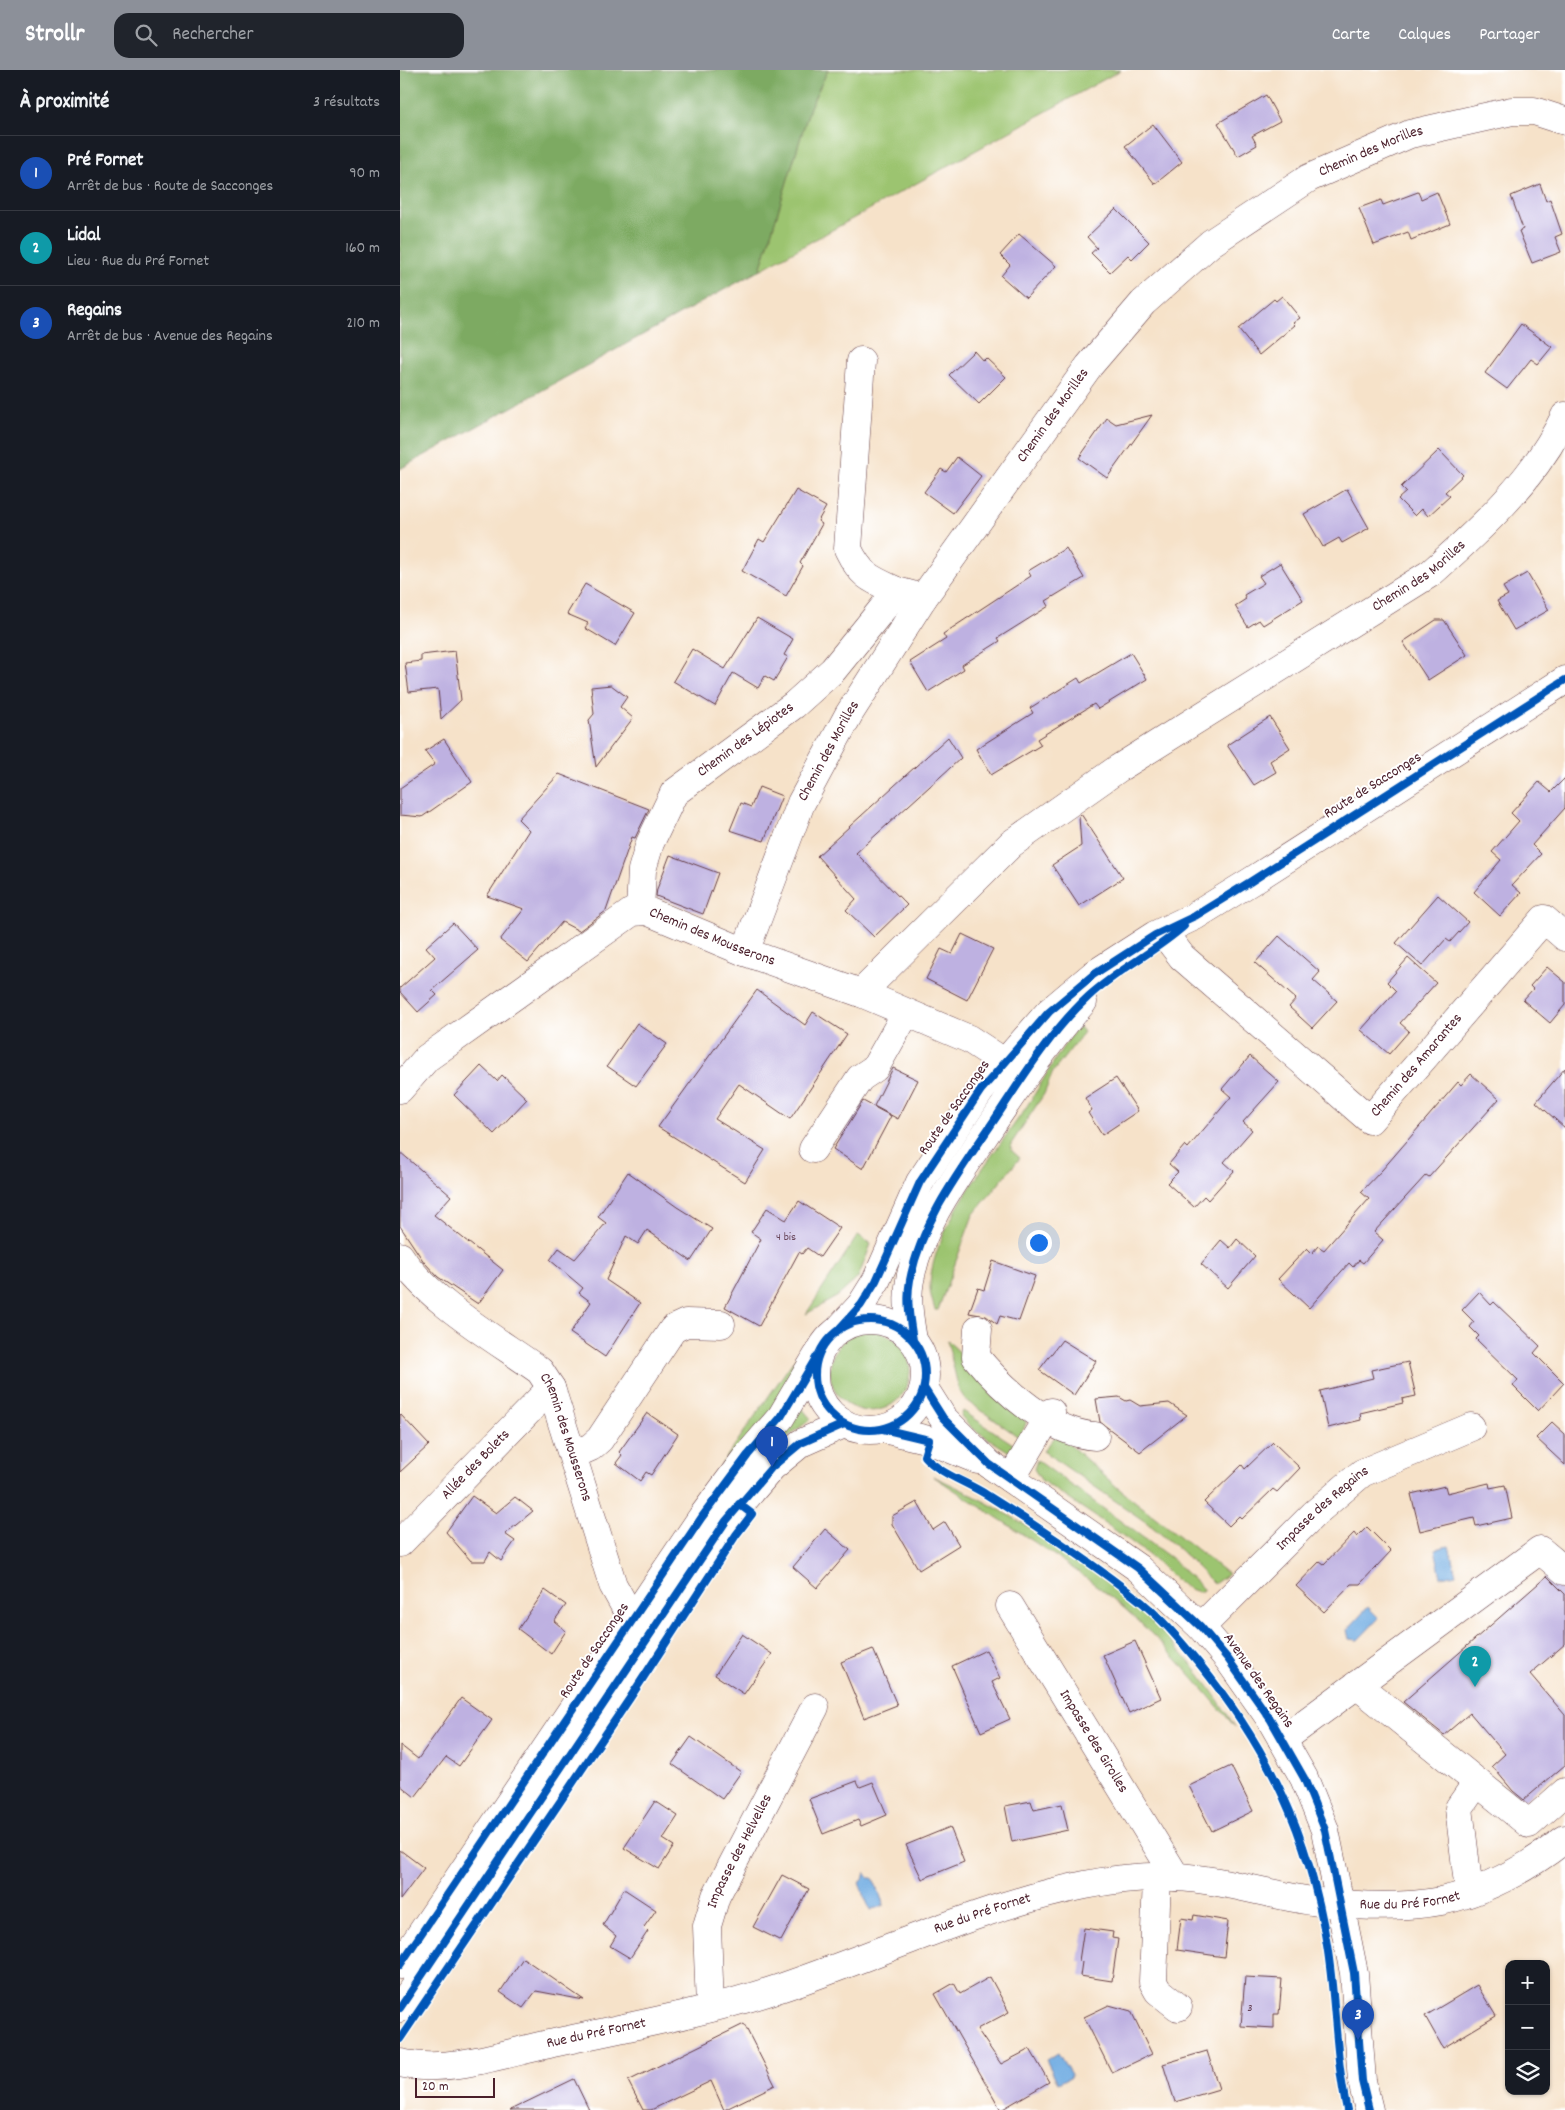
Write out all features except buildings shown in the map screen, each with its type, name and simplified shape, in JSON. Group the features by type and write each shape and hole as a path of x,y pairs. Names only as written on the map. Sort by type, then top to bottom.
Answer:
{"street":[{"name":"Chemin des Morilles","path":"745,952 801,803 849,714 923,598 1089,366 1143,304 1211,244 1309,178 1410,134 1512,112 1534,111 1565,121"},
{"path":"861,361 848,549 858,568 877,582 897,591 923,598"},
{"name":"Chemin des Morilles","path":"861,994 1011,844 1119,768 1431,573 1477,532 1520,486 1558,430 1565,416"},
{"name":"Chemin des Lépiotes","path":"640,911 644,861 650,843 674,793 801,699 833,670 897,591"},
{"name":"Route de Sacconges","path":"840,1328 861,1304 876,1281 920,1182 981,1090 1049,1012 1093,975 1155,935 1195,916 1565,680"},
{"name":"Chemin des Mousserons","path":"400,1089 426,1058 632,912 640,911 646,911 671,920 745,952 861,994 969,1039 1004,1062"},
{"name":"Route de Sacconges","path":"913,1340 908,1314 910,1280 925,1234 944,1196 1004,1105 1037,1056 1089,995 1168,940 1195,916"},
{"name":"Chemin des Amarantes","path":"1168,940 1182,957 1370,1120 1544,919 1565,937"},
{"path":"812,1149 860,1078 875,1068 906,1013"},
{"path":"1004,1105 1004,1062 1037,1056"},
{"name":"Chemin des Mousserons","path":"400,1256 410,1272 429,1291 540,1371 551,1388 613,1585 623,1603 635,1617"},
{"path":"859,1320 879,1320 898,1327 913,1340 924,1363 924,1388 916,1406 901,1421 883,1429 863,1430 844,1424 828,1412 818,1395 814,1376 817,1356 826,1340 840,1328 859,1320"},
{"path":"573,1455 591,1447 600,1439 673,1329 686,1323 721,1324"},
{"path":"978,1329 976,1357 989,1372 1049,1416 1083,1436 1095,1436"},
{"name":"Route de Sacconges","path":"400,1965 702,1517 748,1455 781,1417 817,1356"},
{"name":"Allée des Bolets","path":"400,1543 551,1388"},
{"name":"Avenue des Regains","path":"924,1388 943,1418 989,1464 1138,1568 1201,1627 1228,1658 1272,1720 1304,1778 1325,1830 1354,1973 1362,2081 1370,2110"},
{"path":"1011,1479 1049,1416"},
{"path":"400,2008 726,1521 765,1474 800,1443 844,1424"},
{"name":"Impasse des Regains","path":"1201,1627 1314,1514 1362,1473 1471,1427"},
{"name":"Avenue des Regains","path":"883,1429 929,1440 989,1464"},
{"path":"1282,1740 1540,1550 1565,1572"},
{"name":"Impasse des Girolles","path":"1010,1606 1166,1877"},
{"path":"1356,1685 1529,1824 1565,1792"},
{"name":"Impasse des Helvelles","path":"710,2008 708,1926 716,1896 815,1707"},
{"path":"1469,1892 1459,1808 1477,1782"},
{"name":"Rue du Pré Fornet","path":"400,2063 421,2068 474,2060 710,2008 778,1989 1034,1896 1129,1878 1166,1877 1317,1902 1379,1905 1440,1901 1469,1892 1515,1872 1544,1856 1565,1839"},
{"path":"1166,1877 1153,1982 1158,1991 1178,2008"}],"green space":[{"path":"400,70 828,70 810,107 760,270 400,469"},
{"path":"828,70 1121,70 760,270 810,107"},
{"path":"1079,1026 1084,1032 1053,1072 1044,1094 1011,1144 1012,1151 1020,1158 973,1215 938,1310 935,1310 930,1288 933,1265 952,1217 966,1193 1027,1106"},
{"path":"858,1235 871,1244 858,1278 838,1296 806,1314"},
{"path":"862,1331 878,1331 899,1342 910,1363 910,1379 899,1400 878,1411 862,1411 848,1405 836,1393 830,1379 830,1363 836,1349 848,1337"},
{"path":"947,1340 1024,1414 1026,1423 1020,1438 965,1399 959,1390"},
{"path":"800,1351 786,1390 723,1473 721,1465"},
{"path":"800,1406 811,1419 790,1435 744,1482"},
{"path":"963,1411 1016,1446 1014,1455 972,1428 961,1416"},
{"path":"1056,1436 1060,1436 1118,1488 1228,1574 1214,1584 1180,1550 1150,1525 1043,1451"},
{"path":"1037,1460 1171,1558 1204,1590 1192,1590 1186,1587 1129,1540 1041,1480 1034,1469"},
{"path":"933,1476 977,1497 1020,1522 1062,1549 1103,1579 1141,1612 1177,1648 1208,1686 1235,1727 1152,1634 1116,1601 1057,1557"}],"water":[{"path":"1449,1546 1456,1574 1441,1577 1435,1549"},
{"path":"1368,1607 1379,1618 1358,1640 1349,1639 1347,1630"},
{"path":"865,1872 869,1878 873,1878 884,1905 870,1910 859,1883 863,1880"},
{"path":"1058,2053 1072,2076 1058,2083 1046,2060"}],"cycle path":[{"path":"840,1328 861,1305 876,1281 920,1182 981,1090 1049,1012 1093,975 1155,935 1195,916 1250,882 1565,680"},
{"path":"913,1340 908,1295 910,1280 924,1236 945,1194 958,1174 1039,1053 1063,1023 1100,987 1184,926"},
{"path":"870,1320 891,1324 909,1336 921,1354 925,1375 921,1396 909,1414 891,1426 870,1430 849,1426 831,1414 819,1396 815,1375 819,1354 831,1336 849,1324 870,1320"},
{"path":"400,1965 702,1517 748,1455 781,1417 817,1356"},
{"path":"924,1388 943,1418 989,1464 1138,1568 1201,1627 1228,1659 1271,1720 1304,1778 1325,1830 1354,1973 1362,2081 1369,2110"},
{"path":"400,2008 726,1521 772,1467 801,1443 844,1424"},
{"path":"883,1429 929,1440 924,1456 930,1462 1044,1531 1143,1603 1168,1627 1198,1662 1246,1727 1282,1795 1297,1830 1309,1866 1327,1945 1340,2069 1347,2110"},
{"path":"400,2039 630,1698 736,1535 752,1514 739,1504"}],"place":[{"name":"Pré Fornet","path":"772,1467"},
{"name":"Lidal","path":"1475,1687"},
{"name":"Regains","path":"1358,2040"}]}
